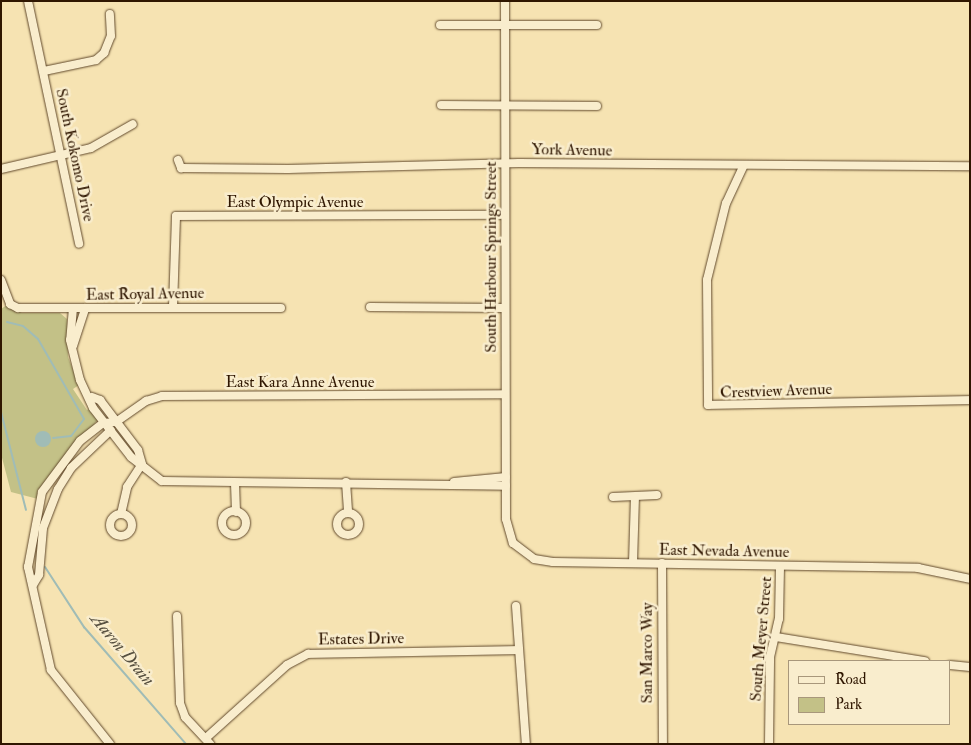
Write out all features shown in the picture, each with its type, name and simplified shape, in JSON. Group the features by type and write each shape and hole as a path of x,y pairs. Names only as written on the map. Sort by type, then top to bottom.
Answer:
{"street":[{"name":"South Kokomo Drive","path":"28,1 62,154 79,244"},
{"name":"South Harbour Springs Street","path":"505,1 506,513"},
{"name":"South Kokomo Drive","path":"44,71 100,56 108,46 110,14"},
{"path":"440,25 597,25"},
{"path":"441,105 597,106"},
{"path":"1,169 105,142 133,124"},
{"name":"York Avenue","path":"178,160 181,168 288,169 505,163 742,167 970,166"},
{"name":"Crestview Avenue","path":"742,167 726,202 707,280 708,405 970,400"},
{"name":"East Olympic Avenue","path":"173,307 176,216 505,214"},
{"name":"East Royal Avenue","path":"1,280 10,304 73,308 281,308"},
{"path":"370,307 505,308"},
{"path":"73,308 73,346 80,380 92,398 103,423 110,433 162,481 235,483 452,482 506,478"},
{"path":"73,346 85,308"},
{"name":"East Kara Anne Avenue","path":"116,422 146,401 162,396 505,394"},
{"path":"92,398 116,422 138,450 142,464 127,487 121,514"},
{"path":"110,744 52,670 28,567 42,492 60,462 103,423 116,422"},
{"path":"33,585 39,575 43,528 58,489 71,468 110,433 116,422"},
{"path":"346,482 348,512"},
{"path":"452,482 506,486"},
{"path":"235,483 236,512"},
{"path":"613,497 657,495"},
{"path":"633,563 635,497"},
{"name":"East Nevada Avenue","path":"506,513 513,543 534,559 633,563 918,568 970,579"},
{"name":"San Marco Way","path":"662,563 663,744"},
{"name":"South Meyer Street","path":"769,744 770,657 776,638 780,566"},
{"path":"516,606 526,744"},
{"path":"177,616 180,703 186,717 208,741"},
{"path":"776,638 919,660"},
{"name":"Estates Drive","path":"208,741 287,666 308,654 518,650"},
{"path":"951,664 970,667"}],"green space":[{"path":"7,305 22,313 60,313 67,319 68,357 79,385 73,389 87,410 92,407 99,418 38,499 11,492 1,454 1,309"}],"water":[{"path":"40,431 46,431 51,436 49,445 40,447 35,442 35,436"}],"waterway":[{"path":"7,322 23,326 38,339 84,419 71,436 53,438"},
{"name":"Aaron Drain","path":"1,412 26,510"},
{"name":"Aaron Drain","path":"45,567 84,627 186,744"}]}
